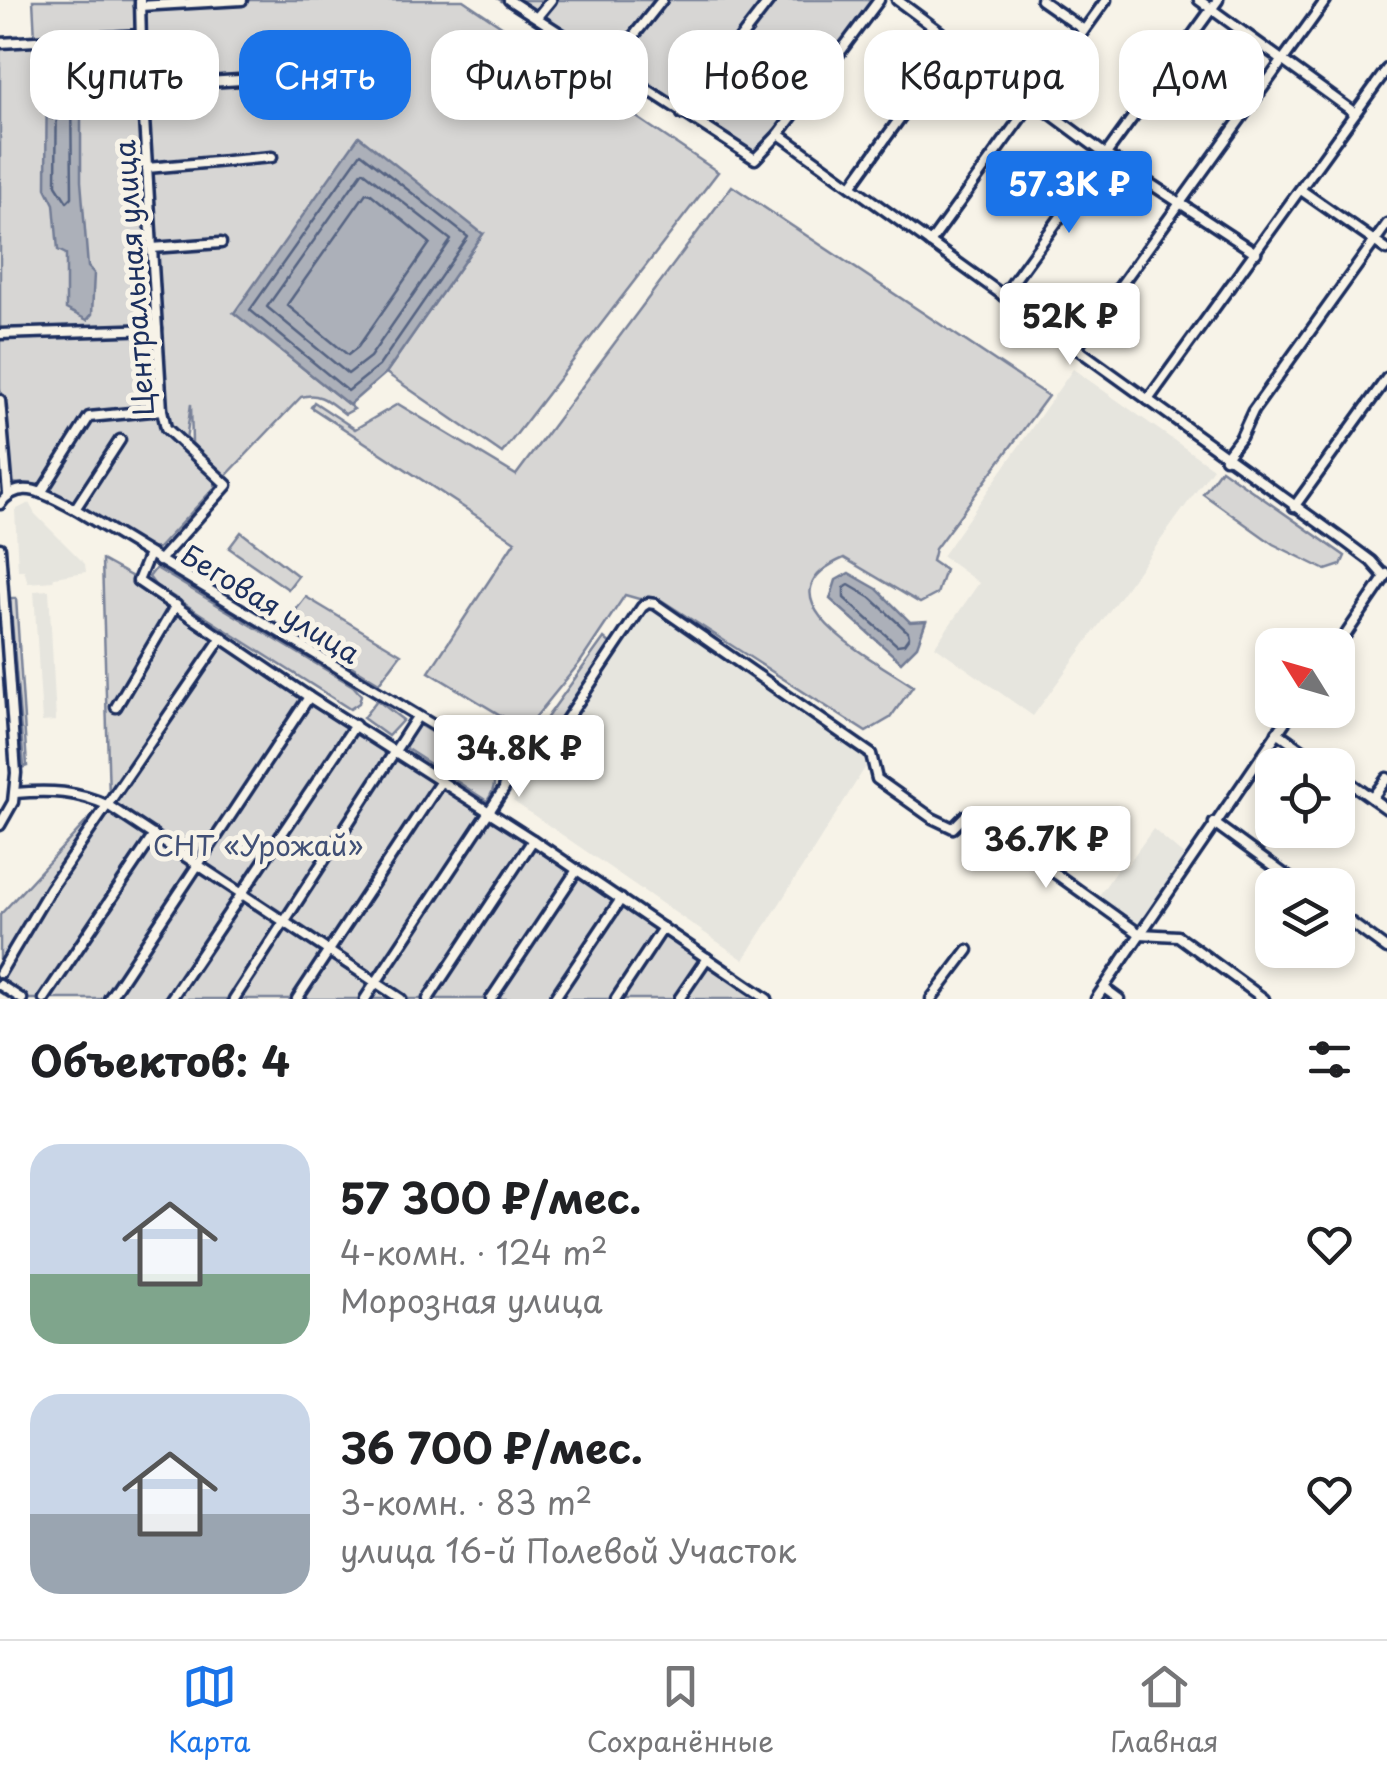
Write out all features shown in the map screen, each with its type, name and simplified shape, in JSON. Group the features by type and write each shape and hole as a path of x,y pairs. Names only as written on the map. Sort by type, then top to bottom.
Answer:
{"street":[{"path":"140,3 242,0"},
{"path":"509,0 555,30"},
{"path":"537,18 551,0"},
{"path":"638,30 662,0"},
{"path":"747,30 770,0"},
{"path":"692,120 755,160 779,134 879,0"},
{"path":"897,0 938,30"},
{"path":"1041,0 1084,30 1106,0"},
{"path":"1199,0 1355,112"},
{"path":"1003,296 1218,0"},
{"path":"1075,349 1326,0"},
{"name":"Центральная улица","path":"140,3 142,30"},
{"path":"0,43 30,41"},
{"path":"1148,400 1387,69"},
{"name":"Центральная улица","path":"144,120 166,428 228,485 159,560"},
{"path":"852,185 898,120"},
{"path":"930,244 1018,120"},
{"path":"1058,120 1256,253"},
{"path":"779,134 1371,560 1386,576 1350,628"},
{"path":"147,168 272,157"},
{"path":"1301,190 1387,250"},
{"path":"1225,458 1241,437 1253,410 1387,224"},
{"path":"152,248 221,242"},
{"path":"0,334 157,329"},
{"path":"1294,506 1387,378"},
{"path":"0,400 8,494"},
{"path":"0,504 8,494 28,488 41,492 89,417 162,410"},
{"path":"75,509 120,440"},
{"name":"Беговая улица","path":"41,492 519,777 534,768 648,603 655,604 871,754 873,773 878,779 932,818 953,828 972,816 1140,934"},
{"path":"0,548 15,793 10,812 0,825"},
{"path":"149,554 138,581 767,999"},
{"path":"116,707 176,605"},
{"path":"0,973 106,804 222,637"},
{"path":"109,999 309,697"},
{"path":"234,999 417,717"},
{"path":"171,999 355,725"},
{"path":"1096,999 1109,992 1140,934 1281,728"},
{"path":"1278,732 1300,748"},
{"path":"364,999 504,789 506,772"},
{"path":"1372,798 1387,778"},
{"path":"296,999 441,781"},
{"path":"1355,786 1387,809"},
{"path":"15,793 61,791 106,804 401,999"},
{"path":"1214,823 1276,868"},
{"path":"44,999 154,835"},
{"path":"428,999 533,840"},
{"path":"491,999 578,870"},
{"path":"554,999 621,900"},
{"path":"1355,925 1387,949"},
{"path":"616,999 663,928"},
{"path":"1140,934 1178,936 1264,999"},
{"path":"932,999 968,950"},
{"path":"679,999 707,958"},
{"path":"0,985 22,999"},
{"path":"743,999 751,988"}],"shaded area":[{"path":"1073,369 1213,468 1033,716 935,646 979,583 942,556"},
{"path":"29,503 35,514 85,564 86,572 28,583 24,570 18,570 15,510"},
{"path":"49,590 56,721 42,722 34,591"},
{"path":"652,607 864,752 868,763 744,960 513,801 647,608"},
{"path":"1153,829 1187,858 1139,930 1096,900 1120,865 1126,867"}],"green space":[{"path":"33,0 463,0 507,30 431,30 431,120 641,120 718,172 502,453 386,373 483,234 234,313 354,409 345,414 319,397 301,397 225,477 192,443 191,404 185,447 215,475 215,487 158,548 149,549 41,485 8,483 0,387 0,41 30,38 30,120 219,120 219,30 35,30"},
{"path":"500,0 879,0 844,47 844,30 668,30 668,105 648,92 648,30 548,30"},
{"path":"692,120 789,120 755,159"},
{"path":"732,186 1048,396 935,549 932,561 945,570 937,594 920,603 844,558 819,574 810,591 815,609 830,628 913,686 890,718 866,732 658,598 625,595 581,661 525,730 429,672 515,541 311,407 314,402 355,429 398,404 516,475"},
{"path":"1221,469 1345,556 1341,565 1326,570 1273,544 1203,494"},
{"path":"241,532 298,576 288,589 229,548"},
{"name":"СНТ «Урожай»","path":"102,560 138,580 771,999 18,999 0,988 0,915 109,797"},
{"path":"156,568 353,686 361,695 359,703 350,709 155,585 149,577"},
{"path":"306,597 401,654 379,683 284,625"},
{"path":"10,598 16,598 27,766 24,767"},
{"path":"604,638 612,645 533,759 520,762 520,755"},
{"path":"377,700 403,720 388,736 363,718"},
{"path":"419,725 490,767 494,784 487,801 404,747"}],"water":[{"path":"47,120 81,120 88,267 94,273 92,314 87,320 66,309 66,254 58,250 54,204 46,188"},
{"path":"359,136 483,234 386,373 349,405 234,313"},
{"path":"849,573 877,589 910,622 926,621 917,646 901,662 830,599 836,580"}]}
